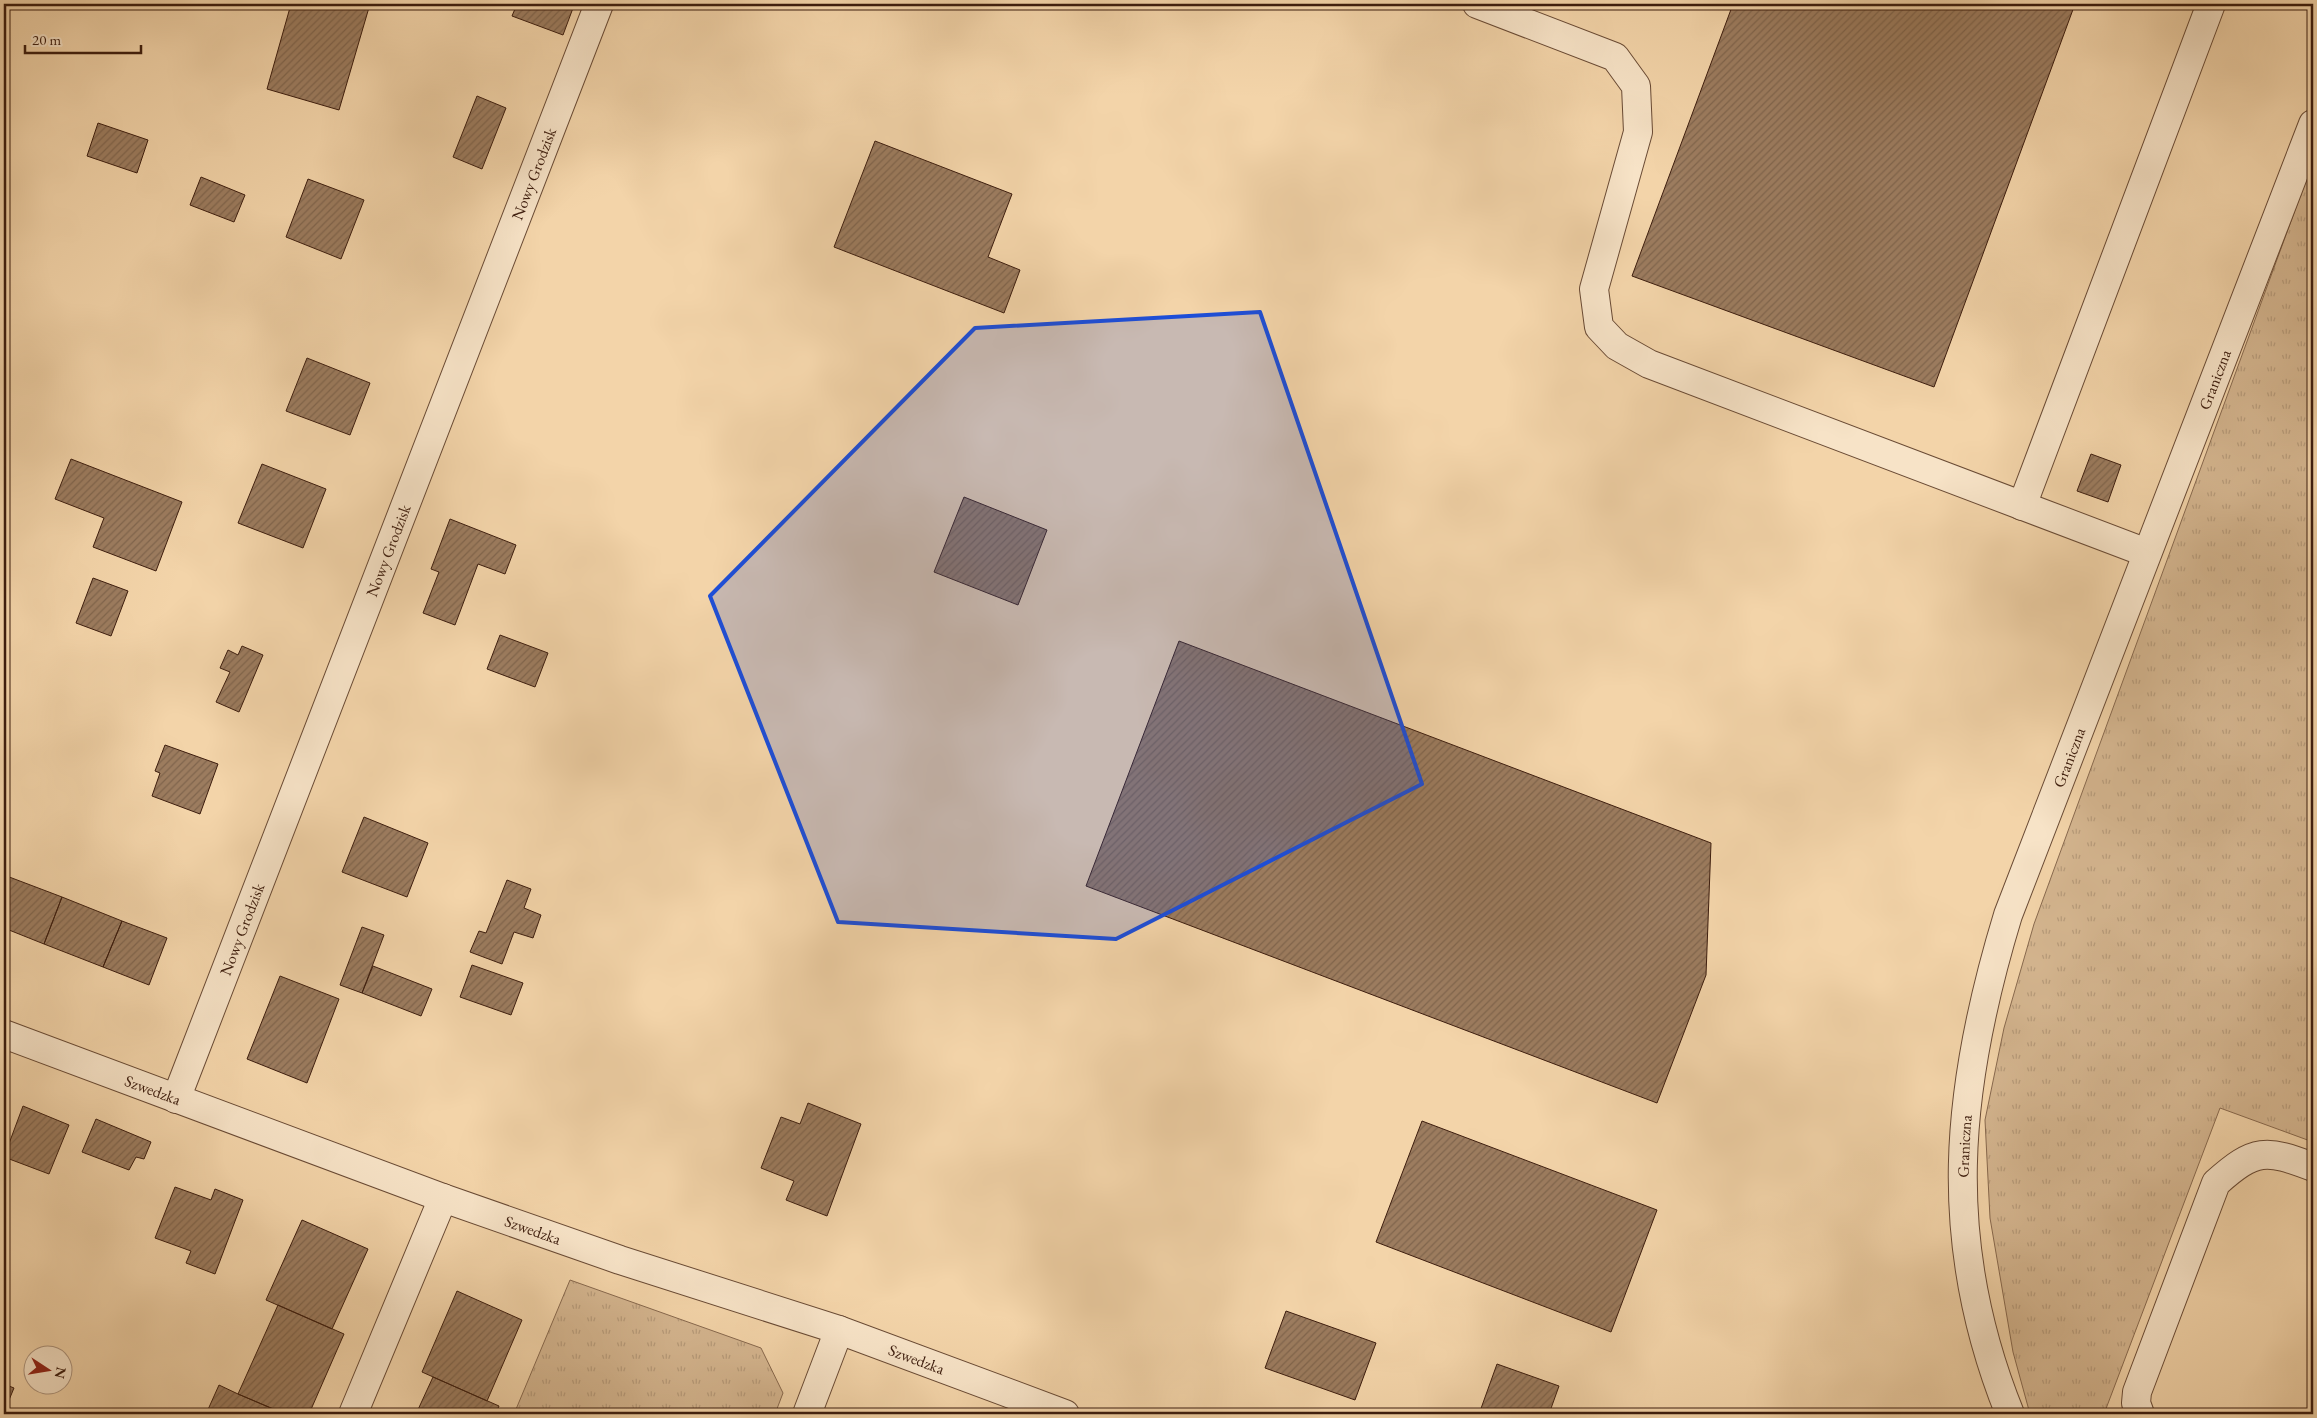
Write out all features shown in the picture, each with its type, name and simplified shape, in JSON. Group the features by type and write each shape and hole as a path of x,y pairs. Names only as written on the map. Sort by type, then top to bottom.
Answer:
{"street":[{"name":"Nowy Grodzisk","path":"176,1099 599,4"},
{"path":"1477,4 1615,57 1636,86 1638,132 1594,289 1599,327 1617,346 1649,364 2147,553"},
{"path":"2022,506 2211,4"},
{"name":"Graniczna","path":"2010,1414 1983,1334 1969,1273 1962,1215 1963,1154 1968,1087 1978,1024 2008,915 2313,124"},
{"name":"Szwedzka","path":"4,1034 443,1198 620,1260 839,1330 1065,1414"},
{"path":"2140,1414 2136,1403 2137,1392 2216,1183 2245,1160 2262,1155 2279,1154 2313,1167"},
{"path":"353,1414 443,1198"},
{"path":"807,1414 839,1330"}],"highlighted area":[{"path":"1260,312 1422,784 1116,939 838,922 710,596 975,328"}],"green space":[{"path":"2313,161 2313,1142 2220,1108 2104,1414 2030,1414 2013,1352 1990,1218 1985,1120 2004,1028 2034,924"},
{"path":"570,1280 761,1348 783,1393 775,1414 514,1414"}],"building":[{"path":"291,4 370,4 339,110 267,89"},
{"path":"517,4 560,4 573,8 563,35 512,16"},
{"path":"1733,4 2075,4 1934,387 1632,276"},
{"path":"477,96 506,108 482,169 453,157"},
{"path":"98,123 148,140 137,173 87,156"},
{"path":"875,141 1012,194 988,257 1020,270 1004,313 834,247"},
{"path":"201,177 245,195 234,222 190,205"},
{"path":"308,179 364,200 341,259 286,237"},
{"path":"307,358 370,383 350,435 286,411"},
{"path":"2091,454 2121,465 2108,502 2077,491"},
{"path":"71,459 182,502 156,571 93,547 104,518 55,499"},
{"path":"262,464 326,489 303,548 238,523"},
{"path":"964,497 1047,530 1018,605 934,572"},
{"path":"450,519 516,545 505,574 478,564 455,625 423,613 439,572 431,569"},
{"path":"93,578 128,591 111,636 76,623"},
{"path":"500,635 548,653 535,687 487,669"},
{"path":"1179,641 1711,843 1706,975 1657,1103 1086,886"},
{"path":"242,646 263,655 239,712 216,702 230,672 220,668 228,650 238,655"},
{"path":"165,745 218,764 200,814 152,796 160,773 155,771"},
{"path":"364,817 428,843 407,897 342,872"},
{"path":"4,875 62,897 44,944 4,928"},
{"path":"507,880 531,889 524,908 541,915 533,938 514,932 502,964 470,952 479,931 486,933"},
{"path":"62,897 122,921 103,967 44,944"},
{"path":"122,921 167,938 149,985 103,967"},
{"path":"362,927 384,935 362,993 340,985"},
{"path":"472,965 523,983 511,1015 460,997"},
{"path":"373,966 432,989 421,1016 362,993"},
{"path":"280,976 339,999 307,1083 247,1059"},
{"path":"808,1103 861,1124 827,1216 786,1200 794,1181 761,1168 781,1117 800,1124"},
{"path":"23,1106 69,1125 49,1174 4,1157"},
{"path":"96,1119 151,1142 144,1159 136,1157 129,1170 82,1152"},
{"path":"1422,1121 1657,1210 1611,1332 1376,1242"},
{"path":"175,1187 211,1200 215,1189 243,1200 215,1274 186,1263 191,1251 155,1238"},
{"path":"302,1220 368,1249 332,1329 266,1300"},
{"path":"457,1291 522,1320 487,1401 422,1372"},
{"path":"278,1305 344,1334 309,1414 285,1414 238,1394"},
{"path":"1286,1311 1376,1343 1355,1400 1265,1368"},
{"path":"1497,1364 1559,1386 1549,1414 1479,1414"},
{"path":"433,1377 499,1406 496,1414 416,1414"},
{"path":"4,1384 14,1388 4,1412"},
{"path":"219,1385 238,1394 285,1414 206,1414"}]}
